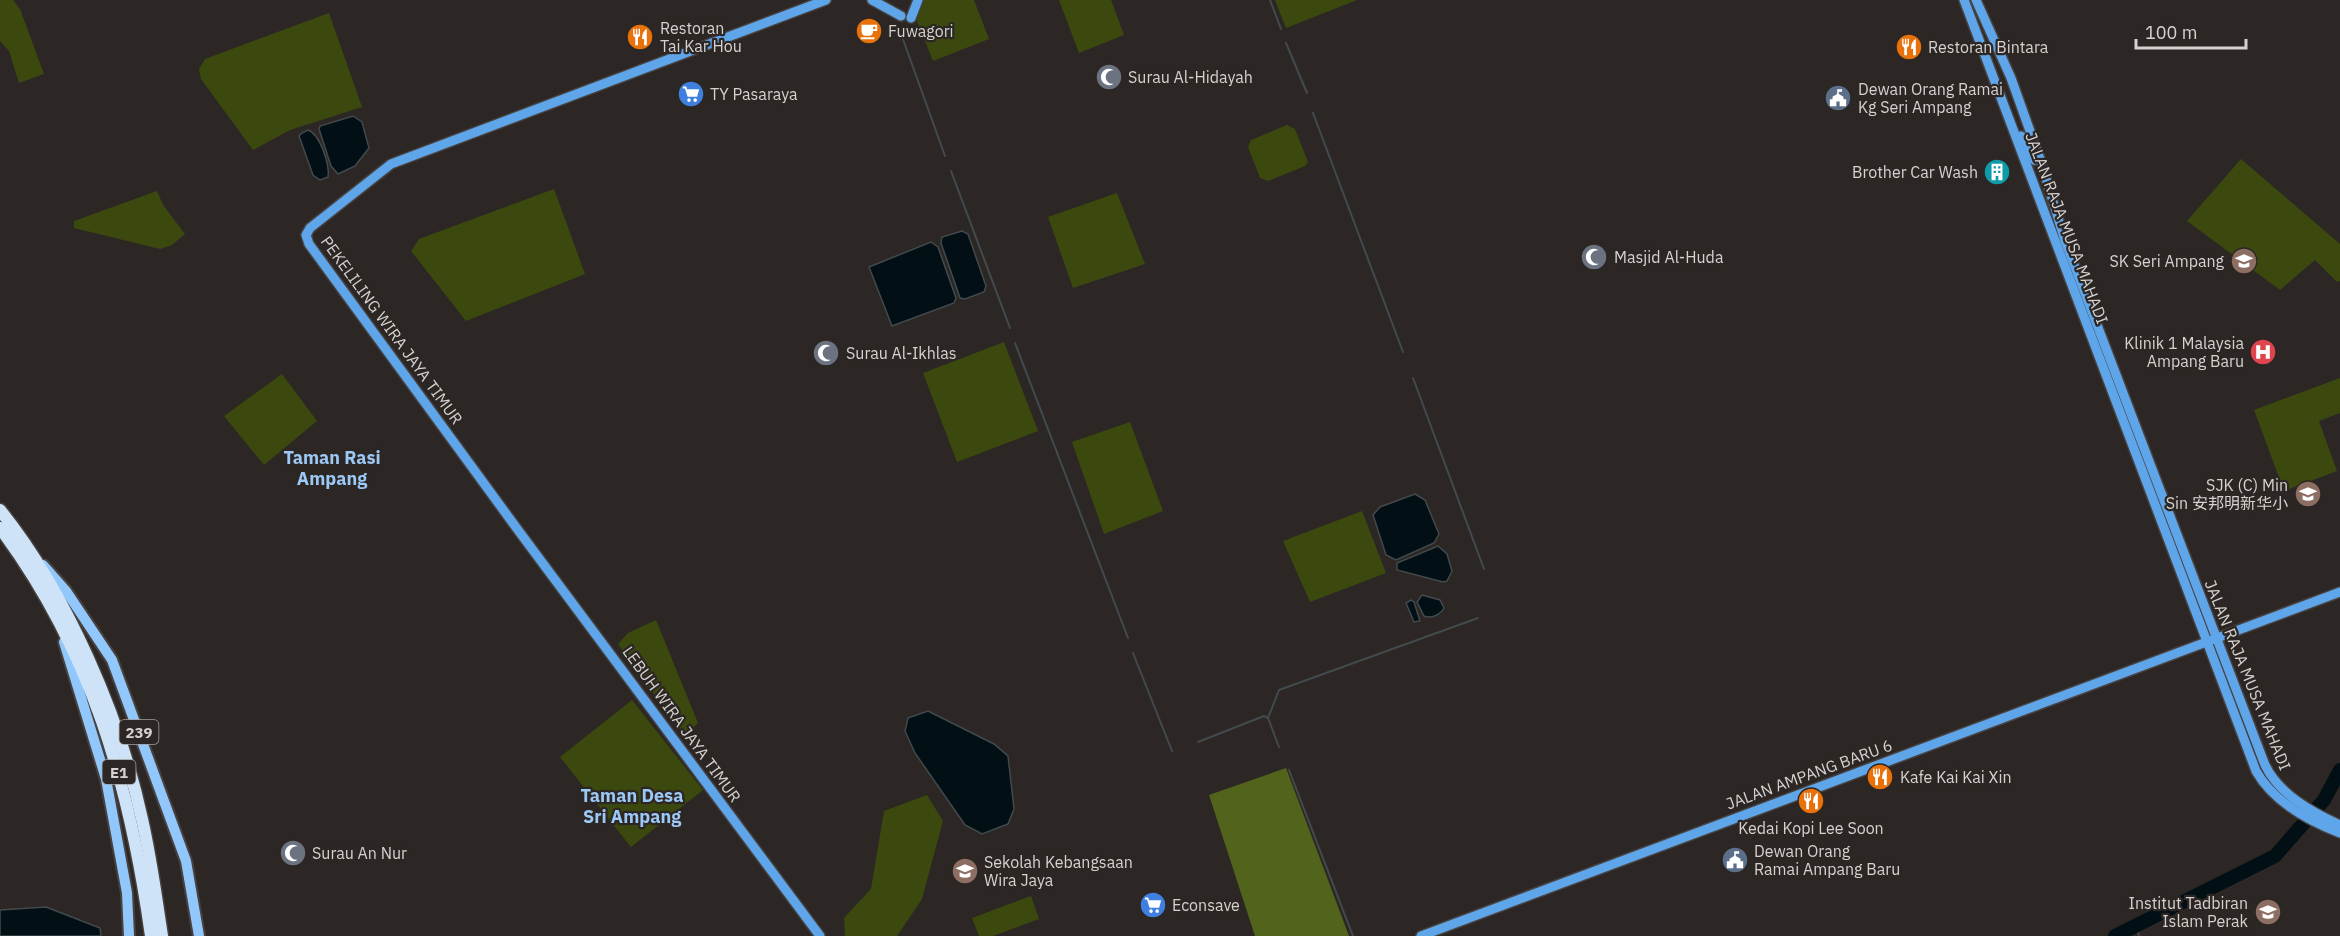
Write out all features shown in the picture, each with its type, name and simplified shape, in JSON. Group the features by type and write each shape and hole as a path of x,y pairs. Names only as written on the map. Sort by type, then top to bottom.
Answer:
{"highway":[{"name":"E1","path":"0,510 31,551 79,640 125,753 142,818 162,936"},
{"name":"E1","path":"0,528 58,617 88,684 114,753 128,803 142,872 151,936"}],"main road":[{"name":"PEKELILING WIRA JAYA TIMUR","path":"518,530 309,244 306,235 310,228 391,164 825,0"},
{"path":"872,0 906,17 918,0"},
{"name":"JALAN RAJA MUSA MAHADI","path":"1964,0 2212,640 2272,780 2299,808 2334,825 2340,833"},
{"name":"JALAN RAJA MUSA MAHADI","path":"1976,0 2011,78 2066,241 2212,640"},
{"path":"1998,51 2024,130 2019,137 2032,154 2066,241"},
{"name":"LEBUH WIRA JAYA TIMUR","path":"518,530 820,936"},
{"name":"239","path":"31,551 66,591 112,660 186,861 199,936"},
{"name":"JALAN AMPANG BARU 6","path":"1421,936 2340,592"},
{"path":"58,617 69,662 91,724 106,779 127,893 129,936"}],"green space":[{"path":"0,0 13,0 20,9 44,74 19,83 9,51 0,41"},
{"path":"923,0 974,0 989,39 933,61 915,16"},
{"path":"1059,0 1111,0 1124,35 1079,53"},
{"path":"1275,0 1357,0 1286,28"},
{"path":"329,13 362,107 290,130 253,150 201,79 199,69 205,59"},
{"path":"1287,125 1295,129 1308,162 1305,166 1268,181 1260,178 1248,147 1251,140"},
{"path":"2241,159 2340,244 2340,281 2337,282 2315,260 2280,290 2187,221"},
{"path":"554,189 585,274 466,321 411,251 419,239"},
{"path":"157,191 163,205 185,234 172,245 160,249 74,228 74,221"},
{"path":"1117,193 1145,264 1073,288 1048,217"},
{"path":"1004,342 1038,431 957,462 923,373"},
{"path":"282,374 317,421 264,465 224,416"},
{"path":"2340,378 2340,413 2319,421 2337,471 2284,491 2254,410"},
{"path":"1130,422 1163,511 1104,534 1072,442"},
{"path":"1362,511 1386,573 1310,602 1283,541"},
{"path":"656,620 698,723 685,736 618,644 628,633"},
{"path":"632,700 703,790 631,847 560,757"},
{"path":"1286,768 1349,936 1255,936 1209,795"},
{"path":"927,795 943,821 922,899 897,936 845,936 844,918 871,889 884,811"},
{"path":"1031,896 1039,919 993,936 979,936 972,918"}],"shaded area":[{"path":"353,116 362,122 369,148 355,166 338,174 331,166 319,129 320,126"},
{"path":"308,130 320,143 326,158 328,177 320,180 313,175 299,136"},
{"path":"962,231 968,234 986,286 984,292 965,299 960,298 941,243 942,237"},
{"path":"931,242 938,247 956,298 954,303 892,326 869,267"},
{"path":"1415,494 1425,500 1439,534 1434,543 1396,560 1386,555 1373,515 1380,507"},
{"path":"1438,546 1447,554 1452,571 1447,581 1443,582 1397,570 1397,563"},
{"path":"1422,595 1440,600 1444,608 1435,616 1424,616 1417,602"},
{"path":"1411,600 1414,602 1420,621 1414,622 1406,603"},
{"path":"928,711 994,744 1008,756 1014,809 1008,824 982,834 965,825 915,753 905,731 908,718"},
{"path":"46,907 100,928 101,936 0,936 0,910"}],"waterway":[{"path":"1270,0 1281,29"},
{"path":"900,31 945,156"},
{"path":"1286,43 1307,93"},
{"path":"1313,113 1403,352"},
{"path":"951,171 1010,328"},
{"path":"1015,343 1128,638"},
{"path":"1413,378 1484,569"},
{"path":"1279,747 1268,718 1279,690 1478,618"},
{"path":"1133,653 1172,751"},
{"path":"1198,742 1264,716 1268,718"},
{"path":"1289,770 1353,936"},
{"path":"2115,936 2275,856 2324,800 2340,770"},
{"path":"2137,925 2139,936"}],"place":[{"name":"Fuwagori","path":"869,31"},
{"name":"Restoran Tai Kar Hou","path":"640,37"},
{"name":"Restoran Bintara","path":"1909,47"},
{"name":"Surau Al-Hidayah","path":"1109,77"},
{"name":"TY Pasaraya","path":"691,94"},
{"name":"Dewan Orang Ramai Kg Seri Ampang","path":"1838,98"},
{"name":"Brother Car Wash","path":"1997,172"},
{"name":"Masjid Al-Huda","path":"1594,257"},
{"name":"SK Seri Ampang","path":"2244,261"},
{"name":"Klinik 1 Malaysia Ampang Baru","path":"2263,352"},
{"name":"Surau Al-Ikhlas","path":"826,353"},
{"name":"SJK (C) Min Sin 安邦明新华小","path":"2308,494"},
{"name":"Kafe Kai Kai Xin","path":"1880,777"},
{"name":"Kedai Kopi Lee Soon","path":"1811,801"},
{"name":"Surau An Nur","path":"293,853"},
{"name":"Dewan Orang Ramai Ampang Baru","path":"1735,860"},
{"name":"Sekolah Kebangsaan Wira Jaya","path":"965,871"},
{"name":"Econsave","path":"1153,905"},
{"name":"Institut Tadbiran Islam Perak","path":"2268,912"}],"district":[{"name":"Taman Rasi Ampang","path":"332,467"},
{"name":"Taman Desa Sri Ampang","path":"632,805"}]}
